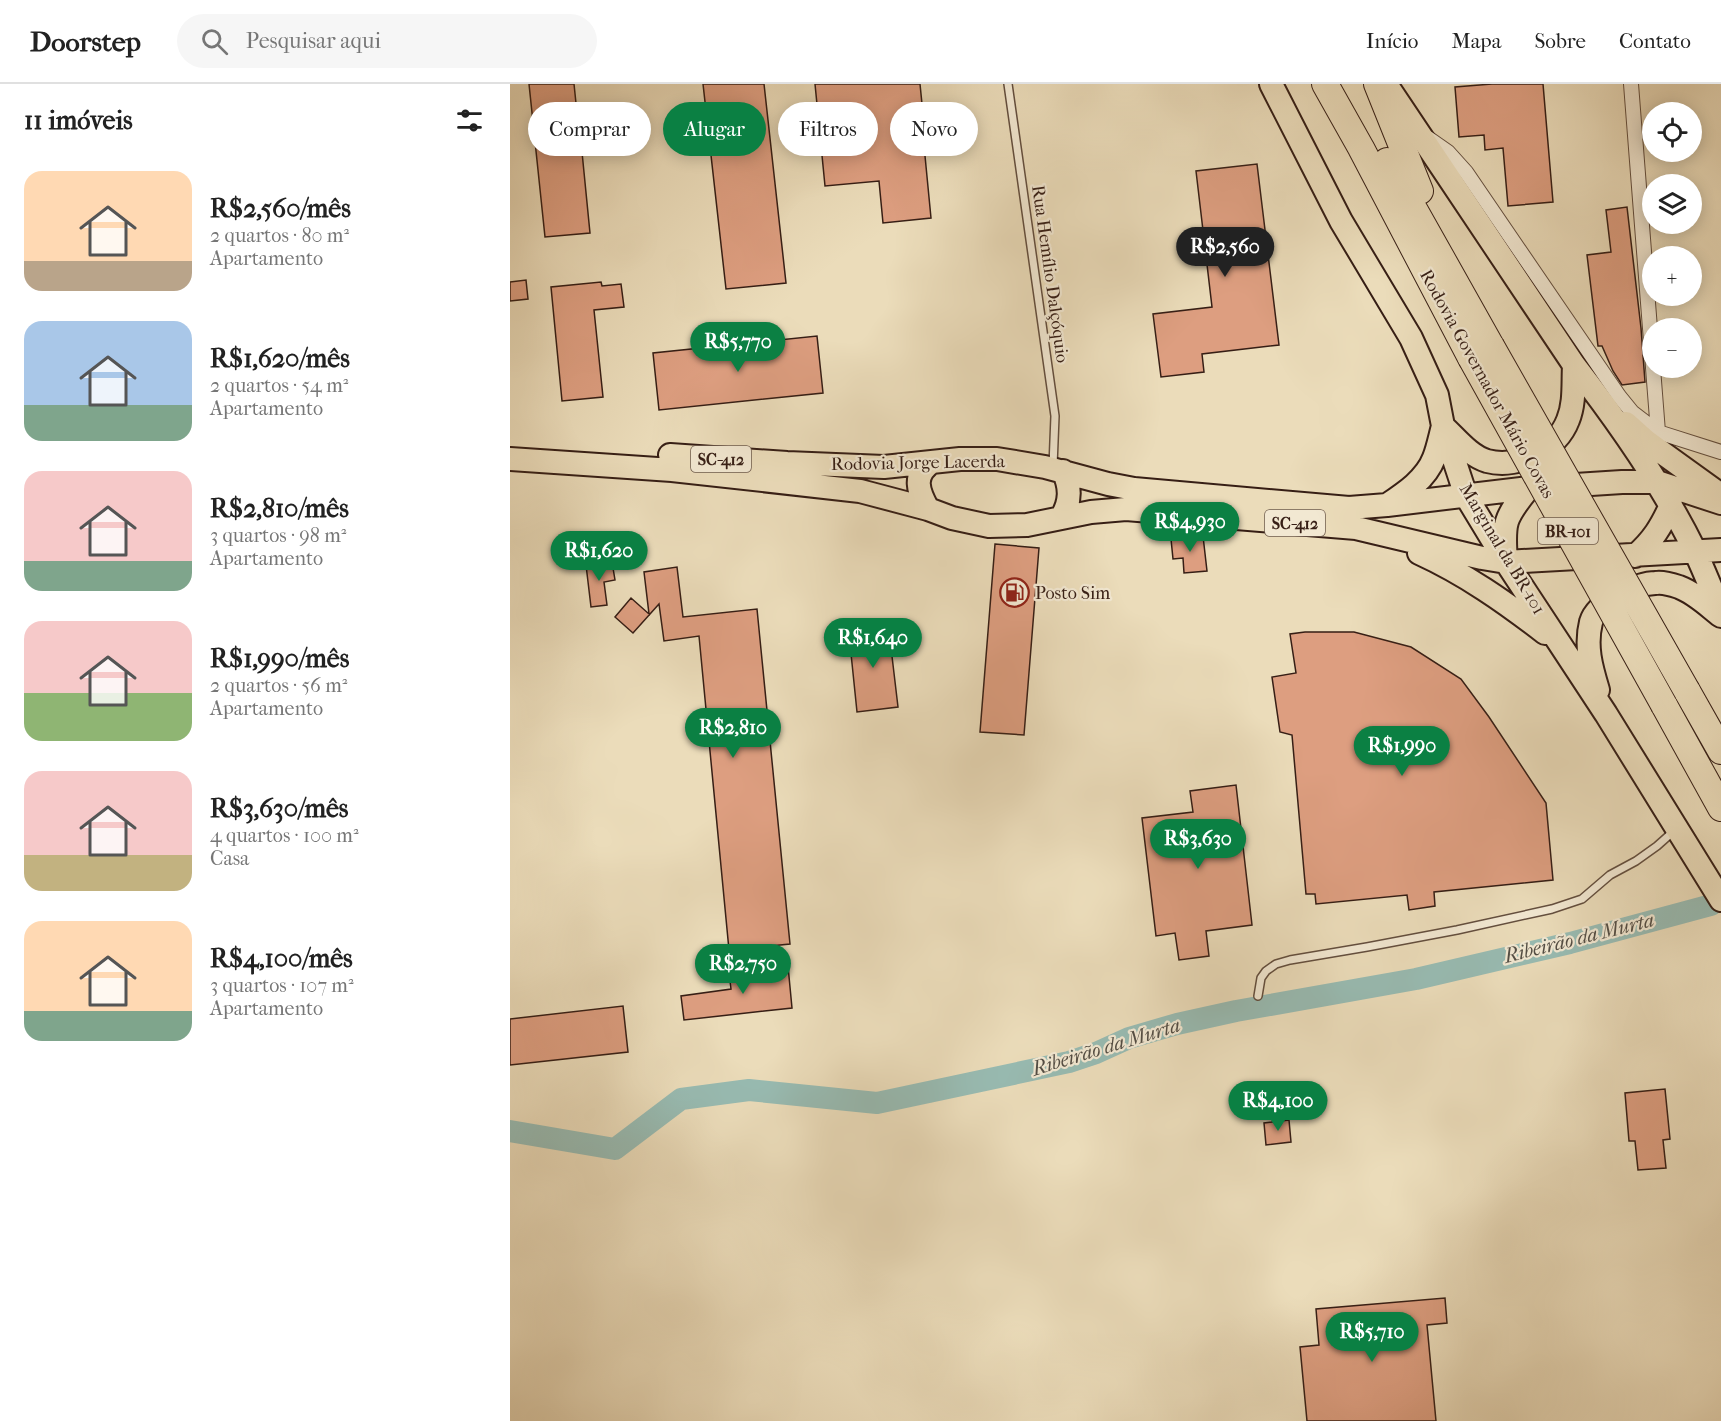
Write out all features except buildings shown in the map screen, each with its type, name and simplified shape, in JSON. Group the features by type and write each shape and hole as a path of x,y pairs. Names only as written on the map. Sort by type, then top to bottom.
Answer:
{"highway":[{"path":"1305,84 1361,148"},
{"name":"Rodovia Governador Mário Covas","path":"1325,84 1481,352 1721,751"},
{"name":"Rodovia Governador Mário Covas","path":"1344,84 1463,296 1481,352 1664,705 1721,808"},
{"path":"1377,84 1390,121 1463,296"}],"main road":[{"name":"Marginal da BR-101","path":"1271,84 1341,221 1411,338 1437,394 1443,426 1466,496 1506,562 1606,714 1721,900"},
{"path":"1386,84 1574,365 1605,404 1657,482 1695,550 1721,614"},
{"path":"1387,505 1419,481 1433,461 1443,426 1473,454 1487,461 1520,460 1552,444 1561,434 1573,403 1574,365"},
{"path":"1605,404 1646,441 1721,495"},
{"name":"Rodovia Jorge Lacerda","path":"510,443 788,464 884,467 960,459 990,459 1028,463 1108,484 1154,491 1331,507 1387,505 1529,488 1622,482 1657,482 1721,503"},
{"name":"Rodovia Jorge Lacerda","path":"510,459 672,470 839,488 872,493 927,508 951,518 989,526 1027,525 1090,512 1126,509 1341,526 1374,531 1506,562 1721,550"},
{"path":"927,508 919,483 921,472 932,462"},
{"path":"1058,470 1069,486 1068,503 1061,518"},
{"path":"1506,562 1504,536 1507,517 1529,488"},
{"path":"1635,556 1660,528 1671,505"},
{"path":"1374,531 1478,584 1559,644"},
{"path":"1606,714 1590,664 1588,641 1592,618 1606,602 1631,588 1656,582 1679,587 1721,614"}],"street":[{"path":"1631,84 1649,318"},
{"path":"1417,130 1448,152 1466,171 1618,396 1632,412 1658,432 1721,452"},
{"path":"1654,378 1658,432"}],"lane":[{"name":"Rua Hemílio Dalçóquio","path":"1008,84 1055,416 1058,470"},
{"path":"1258,996 1261,978 1276,964 1457,930 1552,909 1582,899 1610,875 1657,846 1676,828"}],"waterway":[{"name":"Ribeirão da Murta","path":"510,1131 615,1149 681,1099 749,1090 877,1103 1069,1062 1129,1038 1177,1024 1236,1011 1416,979 1570,943 1711,905"}],"place":[{"name":"Posto Sim","path":"1014,593"}]}
